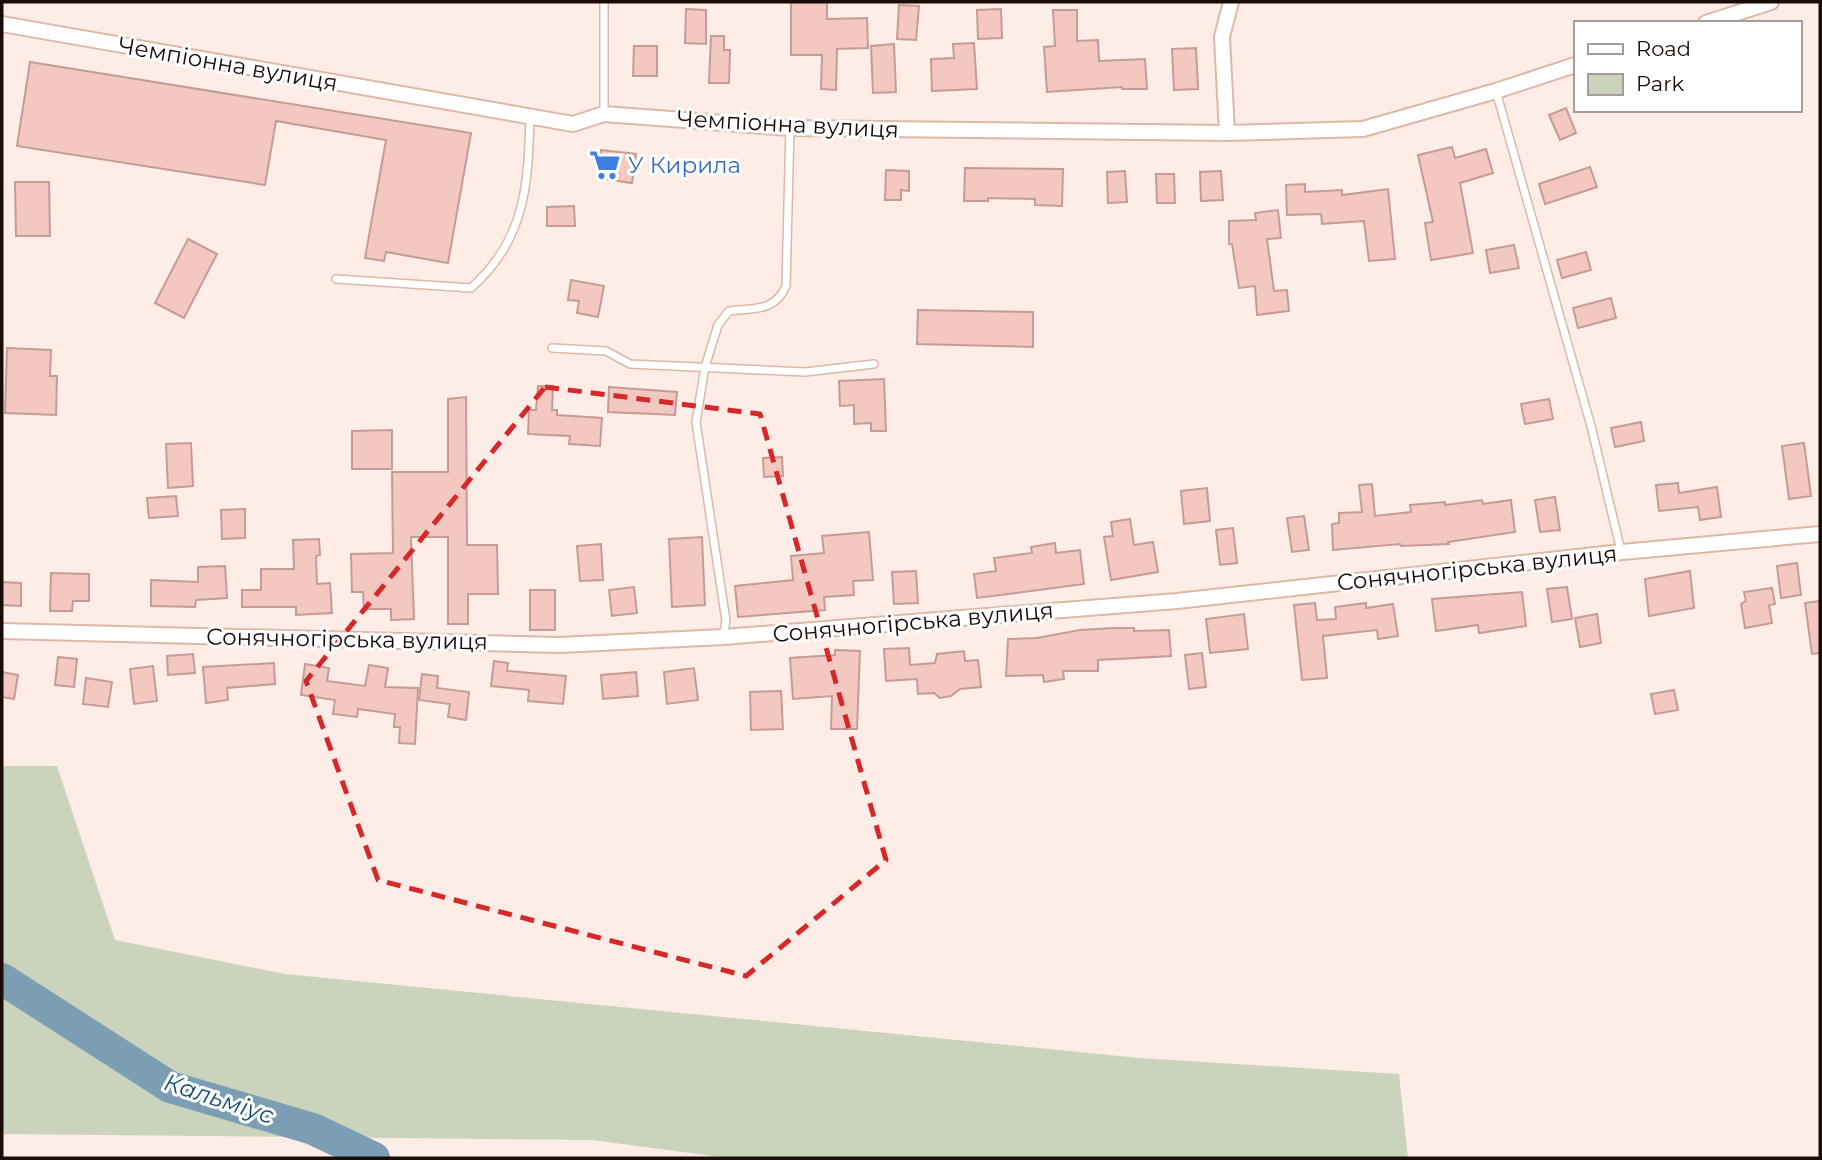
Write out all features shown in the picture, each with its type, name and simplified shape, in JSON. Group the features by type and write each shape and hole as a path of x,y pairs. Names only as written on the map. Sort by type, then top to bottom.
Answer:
{"street":[{"path":"1227,133 1222,37 1231,2"},
{"path":"1712,21 1771,2"},
{"name":"Чемпіонна вулиця","path":"2,24 573,124 604,114 790,128 1227,133 1363,129 1574,65"},
{"name":"Сонячногірська вулиця","path":"2,631 559,645 723,637 1177,601 1622,552 1820,534"}],"lane":[{"path":"604,2 604,114"},
{"path":"1496,91 1588,413 1622,552"},
{"path":"336,279 471,288 490,272 516,227 528,178 530,116"},
{"path":"723,637 726,621 696,422 705,367 718,325 729,311 771,305 781,297 786,286 790,128"},
{"path":"552,348 606,351 630,365 806,372 874,364"}],"highlighted area":[{"path":"545,387 760,414 886,860 746,976 378,880 306,681"}],"green space":[{"path":"2,766 57,766 115,940 285,974 1140,1058 1399,1074 1408,1158 728,1158 592,1140 2,1134"}],"building":[{"path":"791,2 827,2 827,19 867,18 868,48 837,49 836,90 821,89 822,55 791,55"},
{"path":"899,5 919,6 916,40 897,39"},
{"path":"686,9 706,10 706,44 685,43"},
{"path":"1001,9 1002,38 978,39 977,10"},
{"path":"1053,10 1077,10 1077,41 1098,40 1099,61 1145,59 1147,89 1122,87 1047,92 1044,47 1055,46"},
{"path":"711,36 724,36 724,50 730,50 729,83 709,83"},
{"path":"974,43 977,89 932,91 931,59 954,58 953,44"},
{"path":"894,44 896,92 873,93 871,46"},
{"path":"634,46 657,46 657,76 633,76"},
{"path":"1196,48 1198,89 1174,90 1172,49"},
{"path":"30,62 471,133 448,263 386,252 384,261 365,258 386,140 276,121 265,185 17,146"},
{"path":"1566,108 1576,133 1560,140 1549,115"},
{"path":"1452,147 1455,158 1486,149 1493,173 1460,183 1473,253 1431,260 1425,223 1433,222 1418,155"},
{"path":"601,150 636,154 632,183 597,178"},
{"path":"1590,167 1597,187 1545,204 1539,184"},
{"path":"965,168 1063,169 1062,206 1035,205 1035,199 988,198 988,201 964,201"},
{"path":"886,170 909,171 909,191 901,190 901,200 885,200"},
{"path":"1125,171 1127,202 1108,203 1107,172"},
{"path":"1221,171 1223,200 1201,201 1200,172"},
{"path":"1156,174 1174,174 1175,203 1157,203"},
{"path":"15,182 49,182 50,236 16,236"},
{"path":"1305,184 1305,192 1342,190 1342,195 1388,189 1395,259 1369,261 1364,221 1322,224 1321,214 1287,215 1286,185"},
{"path":"574,206 575,226 547,226 547,207"},
{"path":"1278,210 1281,238 1267,239 1274,291 1287,290 1289,311 1257,315 1255,286 1239,288 1232,244 1229,244 1229,221 1256,220 1255,213"},
{"path":"188,239 217,254 184,318 155,303"},
{"path":"1514,245 1519,268 1490,273 1486,250"},
{"path":"1586,252 1591,270 1562,278 1557,260"},
{"path":"571,280 604,286 598,317 577,313 579,301 568,300"},
{"path":"1611,298 1616,318 1578,328 1573,308"},
{"path":"918,310 1033,312 1033,347 917,344"},
{"path":"7,348 51,350 50,376 57,376 56,415 5,413"},
{"path":"884,379 886,431 871,431 871,423 854,424 854,405 840,406 839,381"},
{"path":"538,386 553,386 552,410 557,410 557,415 602,418 600,446 569,444 570,436 528,434 529,410 536,410"},
{"path":"609,387 677,392 675,415 608,412"},
{"path":"466,397 467,545 497,545 498,594 468,594 468,624 448,624 448,537 411,537 414,619 391,620 391,609 364,609 363,592 352,592 351,554 393,553 392,472 448,472 448,399"},
{"path":"1549,399 1553,419 1525,424 1521,404"},
{"path":"1641,422 1644,441 1615,447 1611,428"},
{"path":"392,430 392,469 352,469 352,431"},
{"path":"191,443 193,486 168,488 166,444"},
{"path":"1804,443 1811,496 1789,499 1782,446"},
{"path":"782,457 783,476 764,477 763,458"},
{"path":"1678,483 1679,493 1717,487 1721,517 1700,520 1698,507 1659,511 1656,485"},
{"path":"1372,484 1375,516 1411,512 1410,505 1445,502 1445,505 1482,500 1483,504 1511,500 1515,532 1448,542 1449,544 1400,544 1333,550 1332,524 1339,523 1339,513 1362,512 1359,485"},
{"path":"1207,488 1210,521 1184,524 1181,491"},
{"path":"176,496 178,516 149,518 147,498"},
{"path":"1555,497 1560,530 1540,532 1535,500"},
{"path":"245,509 245,538 222,539 221,510"},
{"path":"1304,516 1309,550 1292,552 1287,518"},
{"path":"1130,519 1134,545 1153,542 1158,572 1111,580 1104,537 1113,536 1111,522"},
{"path":"1233,528 1237,563 1220,565 1216,530"},
{"path":"869,532 873,580 853,581 854,595 824,597 825,610 738,617 735,586 793,580 791,556 824,553 822,536"},
{"path":"702,537 705,605 672,607 669,539"},
{"path":"319,539 320,555 316,556 317,584 330,583 332,613 296,615 296,607 242,607 242,590 261,590 261,569 294,569 293,540"},
{"path":"1055,543 1056,553 1080,550 1084,584 977,598 974,574 996,571 994,558 1032,553 1031,547"},
{"path":"601,544 603,580 580,581 577,546"},
{"path":"1797,563 1801,595 1781,598 1777,566"},
{"path":"225,566 227,598 196,600 195,607 151,606 151,580 198,582 198,567"},
{"path":"916,571 918,603 894,604 892,572"},
{"path":"1690,571 1694,608 1649,616 1645,579"},
{"path":"51,573 89,574 89,601 73,601 72,611 50,611"},
{"path":"2,582 21,583 21,606 2,605"},
{"path":"634,587 637,613 612,616 609,590"},
{"path":"1567,587 1572,619 1552,622 1547,589"},
{"path":"1772,588 1775,604 1769,605 1772,623 1745,628 1741,604 1746,601 1744,592"},
{"path":"530,590 555,590 555,630 530,630"},
{"path":"1522,592 1526,626 1479,633 1478,625 1436,631 1432,599"},
{"path":"1820,601 1820,653 1812,654 1805,603"},
{"path":"1315,603 1317,620 1336,619 1335,607 1366,603 1366,608 1393,604 1398,636 1378,639 1377,630 1323,636 1327,678 1302,680 1294,605"},
{"path":"1244,614 1248,649 1210,653 1206,619"},
{"path":"1597,614 1601,643 1580,647 1575,618"},
{"path":"1134,628 1134,631 1169,630 1171,656 1098,660 1098,671 1063,671 1064,679 1044,682 1043,675 1006,676 1008,639"},
{"path":"909,648 910,665 935,663 937,654 964,651 965,661 978,660 981,687 960,689 951,696 940,698 934,693 918,694 917,679 886,681 884,649"},
{"path":"835,650 860,651 857,729 831,729 832,696 793,699 790,658 835,655"},
{"path":"1202,653 1206,687 1189,689 1185,655"},
{"path":"193,654 195,673 168,675 167,656"},
{"path":"58,657 77,659 74,687 55,685"},
{"path":"494,661 508,663 507,671 566,676 563,704 528,701 529,690 491,686"},
{"path":"274,663 275,684 227,688 228,700 206,703 203,667"},
{"path":"305,664 329,668 327,681 365,686 369,665 388,668 385,687 418,688 415,744 399,743 400,727 394,727 395,714 358,709 357,717 333,714 335,700 301,695"},
{"path":"153,666 157,701 134,704 130,669"},
{"path":"694,668 698,700 667,704 664,672"},
{"path":"2,672 18,675 14,699 2,697"},
{"path":"636,672 638,696 603,699 601,675"},
{"path":"422,674 438,676 437,688 469,692 466,720 448,717 450,704 419,700"},
{"path":"86,678 112,682 108,707 83,704"},
{"path":"1674,690 1678,710 1655,714 1651,694"},
{"path":"781,691 783,729 751,730 750,692"}],"waterway":[{"name":"Кальміус","path":"2,979 170,1087 313,1129 374,1158"}],"place":[{"name":"У Кирила","path":"605,165"}]}
